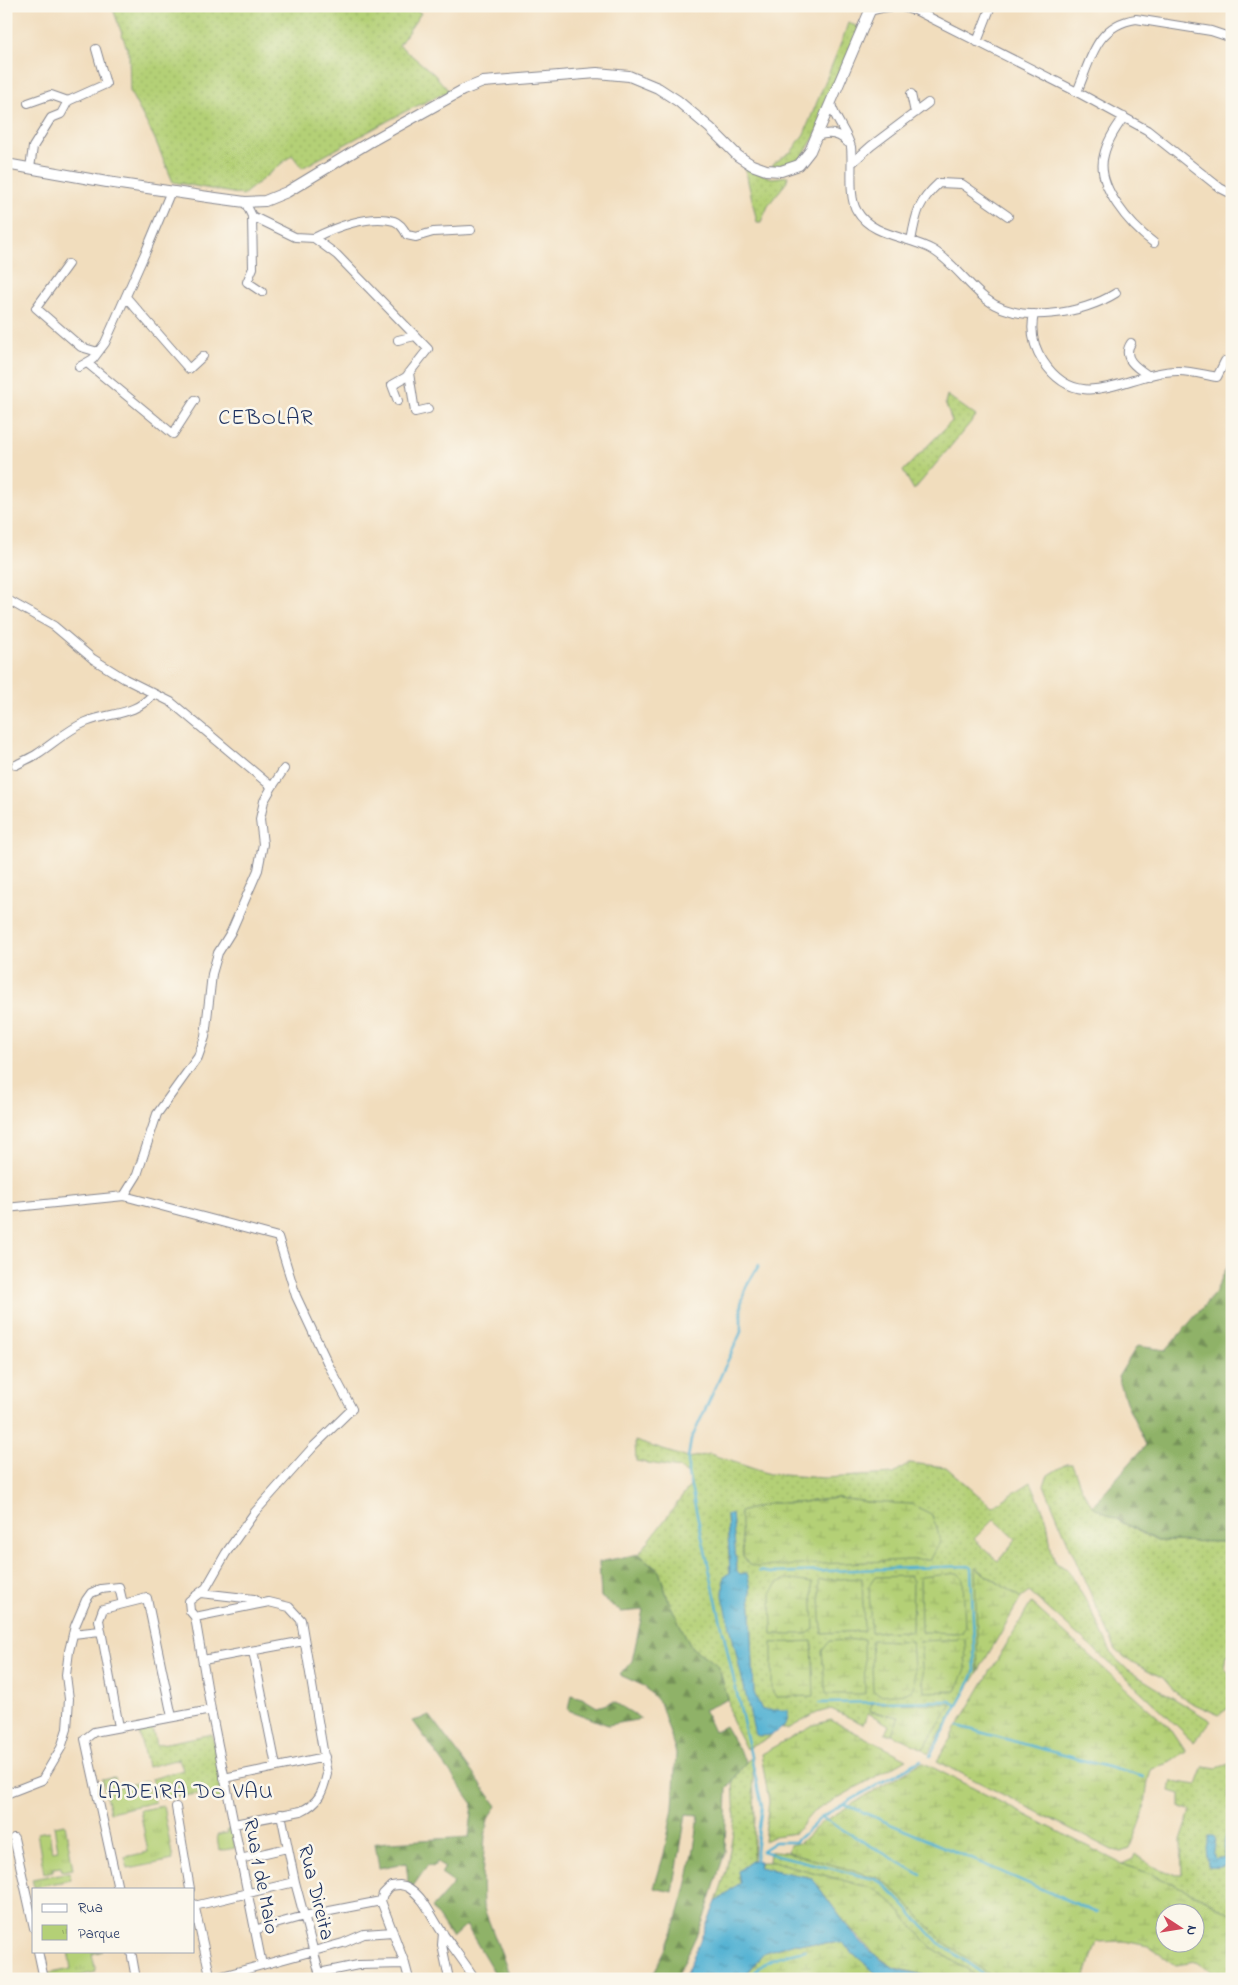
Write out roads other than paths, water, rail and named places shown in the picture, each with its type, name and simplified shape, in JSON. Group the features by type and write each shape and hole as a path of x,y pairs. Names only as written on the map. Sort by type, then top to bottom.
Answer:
{"street":[{"path":"6,164 107,182 245,202 265,201 287,192 368,143 464,90 484,82 596,73 629,76 658,88 678,101 710,128 738,156 752,166 766,170 781,171 799,164 810,151 871,9 887,6 904,6 1076,92 1147,130 1220,188 1232,194"},
{"path":"977,42 991,6"},
{"path":"1076,92 1091,57 1103,36 1112,26 1125,20 1136,19 1211,31 1232,38"},
{"path":"30,168 32,147 51,118 61,114 68,101 106,84 96,49"},
{"path":"911,94 915,113"},
{"path":"28,103 50,95 68,101"},
{"path":"852,163 871,146 928,103"},
{"path":"831,104 834,117 849,140 851,147 852,196 856,211 872,227 933,250 954,266 987,300 1014,311 1034,314 1079,310 1106,299 1116,292"},
{"path":"1124,117 1113,132 1103,156 1103,172 1110,194 1125,215 1154,243"},
{"path":"817,136 825,133 836,135 845,139 851,147"},
{"path":"911,241 915,219 924,196 939,182 962,184 1008,216"},
{"path":"79,367 93,359 104,343 126,297 170,190"},
{"path":"245,202 252,216 253,268 247,282 262,292"},
{"path":"252,216 295,237 314,238 346,225 369,220 394,221 402,227 407,235 416,237 433,232 471,230"},
{"path":"314,238 337,255 428,349 406,377 392,384 398,401"},
{"path":"68,264 36,308 82,347 98,352"},
{"path":"126,297 189,369 203,356"},
{"path":"1034,314 1031,326 1036,349 1048,368 1065,383 1088,390 1118,386 1149,376 1178,371 1217,377 1225,362"},
{"path":"398,340 415,336"},
{"path":"1131,342 1127,348 1130,360 1135,367 1149,376"},
{"path":"87,363 172,434 195,400"},
{"path":"409,374 415,412 428,409"},
{"path":"7,602 54,626 93,659 153,694 171,702 272,786"},
{"path":"16,765 38,754 59,736 85,722 126,712 146,703 153,694"},
{"path":"124,1196 137,1175 157,1114 198,1057 205,1037 212,974 218,953 231,932 258,870 263,844 260,819 264,801 284,769"},
{"path":"6,1208 124,1196 278,1237 296,1296 328,1364 352,1409 314,1446 255,1512 202,1593 254,1599 260,1603"},
{"path":"6,1794 42,1780 61,1748 67,1729 69,1699 66,1675 69,1651 73,1634 86,1600 91,1593 101,1588 119,1587 123,1604"},
{"name":"Rua 1 de Maio","path":"202,1593 189,1600 190,1611 194,1617 203,1660 224,1778 262,1965"},
{"path":"119,1727 99,1620 103,1609 147,1598 172,1717"},
{"path":"194,1617 253,1607 260,1603 269,1602 290,1607 301,1620 325,1757 327,1774 323,1792 310,1807 302,1811 234,1824"},
{"path":"73,1634 100,1631"},
{"path":"203,1660 304,1641"},
{"path":"254,1651 276,1766"},
{"path":"118,1888 85,1739 94,1732 211,1710"},
{"path":"224,1778 325,1757"},
{"path":"176,1807 190,1888"},
{"name":"Rua Direita","path":"281,1814 295,1882 320,1976"},
{"path":"14,1838 32,1919"},
{"path":"240,1859 287,1848"},
{"path":"195,1905 295,1882"},
{"path":"409,1979 381,1901 383,1894 391,1886 402,1884 411,1889 422,1900 442,1933 475,1979"},
{"path":"254,1930 304,1916 381,1901"},
{"path":"195,1909 211,1979 343,1943 364,1934 393,1932"},
{"path":"442,1933 442,1945 449,1979"},
{"path":"38,1952 44,1979"},
{"path":"131,1952 136,1979"},
{"path":"320,1976 358,1965 405,1964"},
{"path":"249,1970 250,1979"}],"water":[{"path":"732,1513 737,1571 740,1574 747,1573 750,1585 754,1693 762,1710 788,1710 788,1716 783,1727 779,1731 768,1735 755,1735 723,1596 724,1576 730,1573 727,1515"},
{"path":"1232,1819 1232,1860 1224,1866 1208,1867 1206,1848 1209,1836 1214,1836 1215,1839 1215,1859 1224,1857 1226,1832"},
{"path":"753,1860 760,1861 759,1867 812,1878 848,1927 881,1960 898,1969 938,1979 882,1979 841,1942 825,1944 795,1943 765,1952 742,1979 684,1979 716,1902 740,1882 738,1871"}],"waterway":[{"path":"756,1850 762,1806 688,1474 688,1458 691,1440 741,1332 741,1304 746,1287 759,1265"},
{"path":"759,1571 771,1573 968,1566 971,1568 975,1670 967,1689 930,1756"},
{"path":"820,1703 950,1701 957,1705"},
{"path":"958,1726 1144,1777"},
{"path":"761,1851 775,1842 795,1842 821,1817 921,1760"},
{"path":"844,1804 1097,1913"},
{"path":"821,1817 921,1875"},
{"path":"756,1850 756,1860"},
{"path":"761,1851 874,1879 883,1883 938,1942 990,1979"},
{"path":"751,1979 761,1966 768,1961 805,1950"}],"district":[{"name":"CEBOLAR","path":"266,416"},
{"name":"LADEIRA DO VAU","path":"186,1790"}]}
